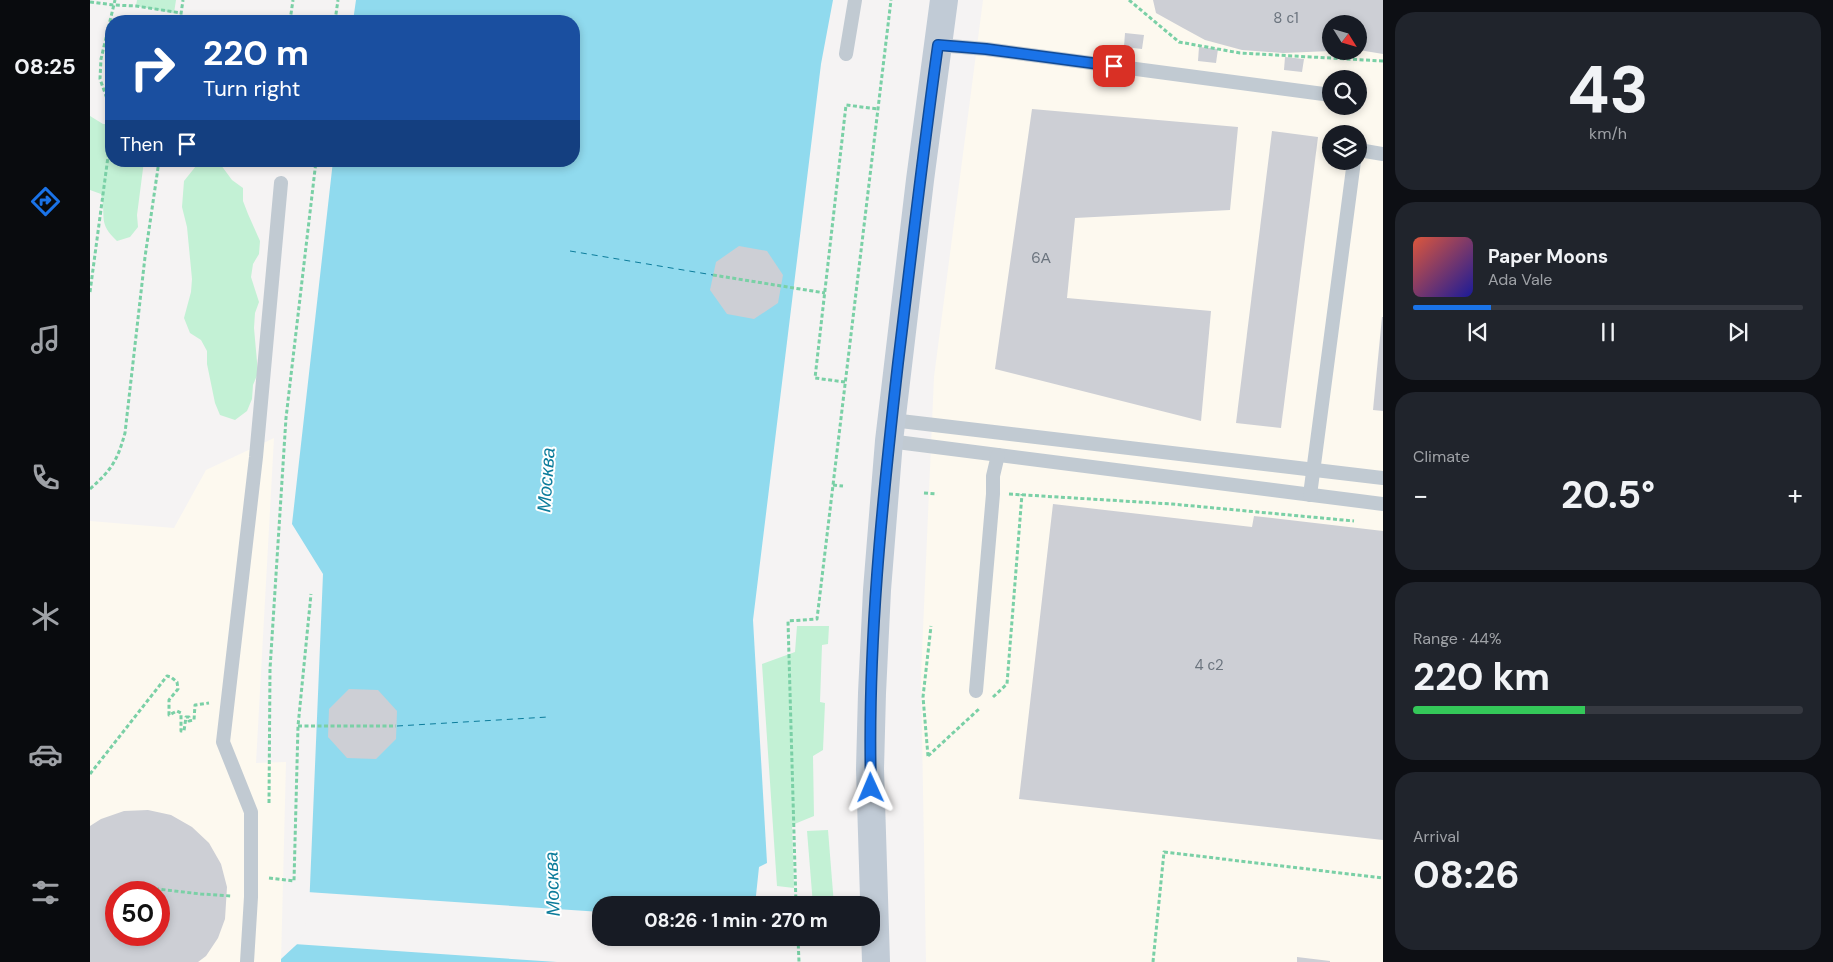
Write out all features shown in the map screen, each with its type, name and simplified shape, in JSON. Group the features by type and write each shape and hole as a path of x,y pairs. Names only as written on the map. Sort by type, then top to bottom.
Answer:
{"main road":[{"path":"876,962 870,769 878,580 890,430 921,171 944,0"},
{"path":"939,37 949,0"}],"lane":[{"path":"846,54 855,0"},
{"path":"939,37 986,49 1322,94"},
{"path":"1367,151 1383,154"},
{"path":"1310,495 1353,170"},
{"path":"247,962 251,812 223,742 256,457 281,183"},
{"path":"890,430 998,455 1383,504"},
{"path":"890,430 1383,478"},
{"path":"976,692 994,494 993,476 998,455"}],"path":[{"path":"112,15 115,0"},
{"path":"90,2 114,6 136,6 181,14 184,0"},
{"path":"291,15 293,0"},
{"path":"336,15 338,0"},
{"path":"796,896 788,621 817,619 891,0"},
{"path":"1129,0 1179,42 1240,53 1383,61"},
{"path":"105,43 101,59 100,79 105,93"},
{"path":"845,382 815,378 846,105 878,109"},
{"path":"90,292 107,167"},
{"path":"90,489 109,472 119,454 125,434 145,257 158,167"},
{"path":"269,808 270,669 286,418 315,167"},
{"path":"713,275 825,293"},
{"path":"832,485 843,486"},
{"path":"924,493 937,494"},
{"path":"994,494 1022,494 1172,504 1354,521"},
{"path":"268,878 294,881 298,726 311,594"},
{"path":"928,756 923,698 931,626"},
{"path":"90,774 167,676 177,682 178,689 169,700 169,715 177,711 181,713 180,730 184,731 186,717 189,716 189,721 194,720 195,705 205,703"},
{"path":"298,726 396,726"},
{"path":"1154,962 1164,852 1383,878"},
{"path":"267,888 268,868"},
{"path":"170,890 228,896"},
{"path":"798,946 799,962"}],"shaded area":[{"path":"983,0 1383,0 1383,962 926,962 921,676 934,377"},
{"path":"274,438 256,763 286,762 281,962 90,962 90,521 174,528 206,470"}],"green space":[{"path":"137,0 176,0 174,13 136,6"},
{"path":"90,116 105,124 105,167 143,167 137,215 138,227 130,237 117,241 111,235 105,224 101,194 90,190"},
{"path":"195,167 222,167 232,180 243,188 243,201 260,241 259,254 253,264 251,277 259,302 255,313 254,328 258,373 247,411 235,420 220,415 215,403 207,364 207,351 201,340 190,333 184,318 191,292 192,279 187,227 182,207 184,181"},
{"path":"797,626 829,626 828,644 822,645 820,702 825,703 823,750 813,756 814,816 792,825 794,888 777,886 762,664 795,652"},
{"path":"828,830 833,896 812,896 807,831"}],"water":[{"name":"Москва","path":"356,0 833,0 821,64 753,620 767,863 759,867 756,896 592,896 592,946 651,946 750,962 281,962 281,959 308,934 323,574 292,524 332,167 580,167 580,15 354,15"}],"pier":[{"path":"307,892 592,911 592,946 754,946 752,962 557,962 294,944 305,933"}],"building":[{"path":"1153,0 1383,0 1383,54 1368,52 1368,15 1322,15 1322,51 1283,53 1242,50 1205,40 1156,13"},
{"path":"1125,33 1144,35 1142,49 1124,47"},
{"path":"1199,47 1218,49 1216,63 1198,61"},
{"path":"1285,57 1304,59 1302,72 1284,70"},
{"path":"1032,109 1238,127 1230,210 1075,218 1067,298 1211,311 1201,421 995,369"},
{"path":"1272,131 1318,137 1281,428 1236,423"},
{"path":"739,246 767,251 783,275 778,303 754,319 727,314 710,290 716,262"},
{"path":"1383,317 1383,411 1373,410"},
{"path":"1053,504 1252,527 1254,516 1383,531 1383,840 1019,799"},
{"path":"349,689 378,690 397,711 396,739 376,759 347,758 328,737 329,709"},
{"path":"148,810 171,815 192,827 209,843 221,864 227,887 225,919 218,938 206,956 198,962 90,962 90,826 101,819 124,811"},
{"path":"1297,957 1330,961 1330,962 1297,962"}],"ferry route":[{"path":"570,251 713,275"},
{"path":"397,726 548,717"}],"route":[{"path":"871,788 872,693 884,489 930,96 938,45 986,49 1114,66"}]}
